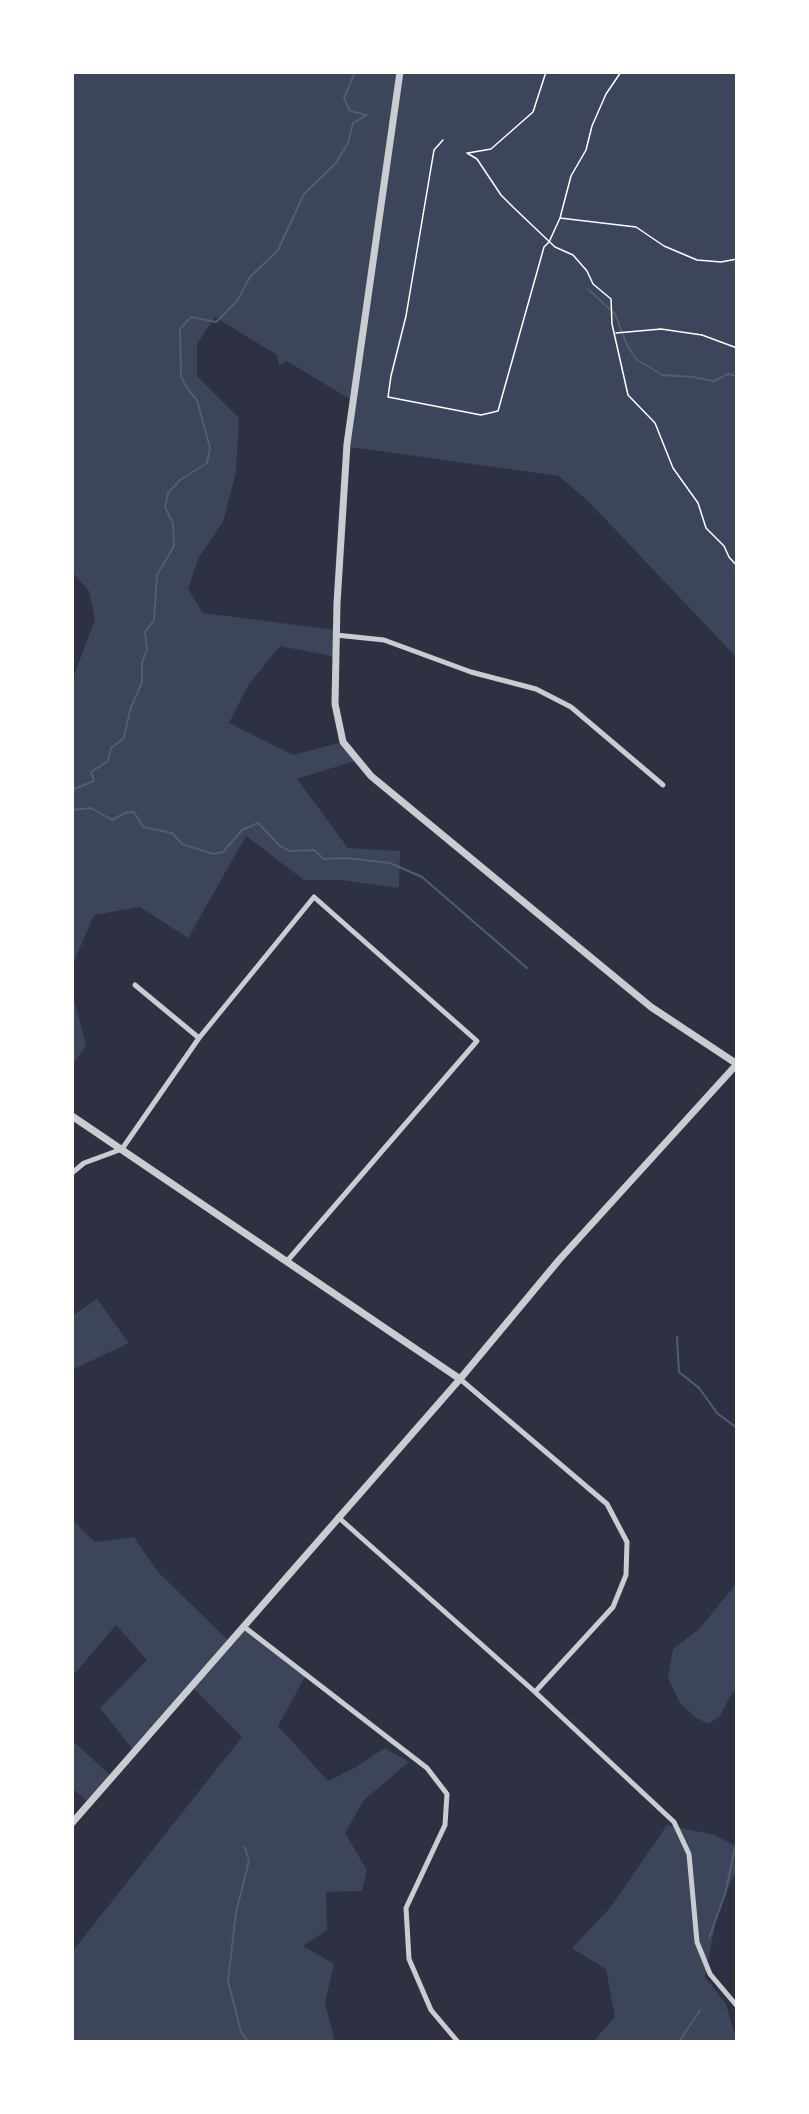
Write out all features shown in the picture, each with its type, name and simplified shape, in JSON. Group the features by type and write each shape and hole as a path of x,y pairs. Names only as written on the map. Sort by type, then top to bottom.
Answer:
{"street":[{"path":"72,1823 460,1379 603,1210 737,1064 651,1007 371,776 343,742 335,704 336,635 347,444 400,72"},
{"path":"336,635 384,640 471,672 536,689 550,695 571,707 663,785"},
{"path":"72,1173 84,1163 122,1149 199,1038 314,897 477,1041 288,1260"},
{"path":"135,985 199,1038"},
{"path":"72,1116 288,1260 460,1379 607,1504 627,1542 626,1575 613,1607 535,1692"},
{"path":"338,1517 535,1692 674,1821 689,1854 697,1942 710,1974 737,2006"},
{"path":"243,1626 427,1768 447,1794 445,1826 406,1908 409,1959 430,2010 458,2042"}],"path":[{"path":"546,72 533,112 491,149 467,153 477,159 501,195 549,242 573,255 587,271 593,284 611,299 620,368 628,394 655,423 673,468 698,503 706,528 724,546 729,557 737,566"},
{"path":"442,140 434,150 406,316 388,397 481,415 498,411 544,247 549,242 560,218 571,176 586,150 592,126 606,94 621,72"},
{"path":"560,218 636,227 664,246 697,260 721,262 737,259"},
{"path":"615,333 661,329 702,335 737,348"}],"shaded area":[{"path":"72,72 737,72 737,658 589,502 559,476 350,447 356,403 287,361 279,366 277,355 215,317 197,344 197,376 239,418 236,472 223,522 199,557 188,589 203,613 336,630 336,657 280,646 249,684 229,723 293,755 343,742 358,760 297,779 348,848 400,851 399,888 340,880 304,880 246,836 188,938 140,907 94,915 72,966 72,681 95,619 89,591 72,572"},
{"path":"72,992 86,1045 72,1066"},
{"path":"97,1299 129,1343 72,1370 72,1316"},
{"path":"72,1520 95,1542 134,1537 158,1572 229,1641 243,1626 306,1675 278,1726 328,1781 385,1748 409,1762 364,1800 345,1833 367,1870 362,1891 326,1892 327,1930 303,1946 334,1964 325,2003 335,2042 72,2042 72,1952 242,1737 191,1686 134,1751 100,1708 147,1660 116,1625 72,1677"},
{"path":"737,1583 737,1690 732,1693 720,1716 709,1724 696,1718 680,1703 668,1678 673,1649 699,1629"},
{"path":"72,1740 112,1777 89,1803 72,1788"},
{"path":"667,1825 715,1835 737,1847 737,1869 718,1910 705,1977 726,2004 737,2042 593,2042 615,2017 606,1969 572,1948 610,1908"}],"waterway":[{"path":"72,799 74,789 94,781 91,772 108,761 111,748 124,738 130,710 142,682 142,663 147,649 145,632 154,620 157,575 174,546 173,524 165,507 168,493 180,480 207,463 210,448 197,400 181,376 180,329 191,317 216,322 237,301 250,277 278,250 304,194 336,163 348,143 353,123 367,115 350,111 344,98 355,72"},
{"path":"588,289 615,314 627,345 636,359 662,375 714,381 728,374 737,376"},
{"path":"72,810 91,808 112,820 125,813 134,812 143,827 172,833 182,844 213,854 223,852 242,830 258,823 280,846 290,851 314,850 324,859 346,858 390,863 422,877 527,968"},
{"path":"677,1337 679,1372 699,1388 717,1413 737,1428"},
{"path":"709,1938 725,1894 737,1839"},
{"path":"245,1847 249,1861 236,1912 228,1981 241,2032 248,2042"},
{"path":"679,2042 700,2010"}]}
